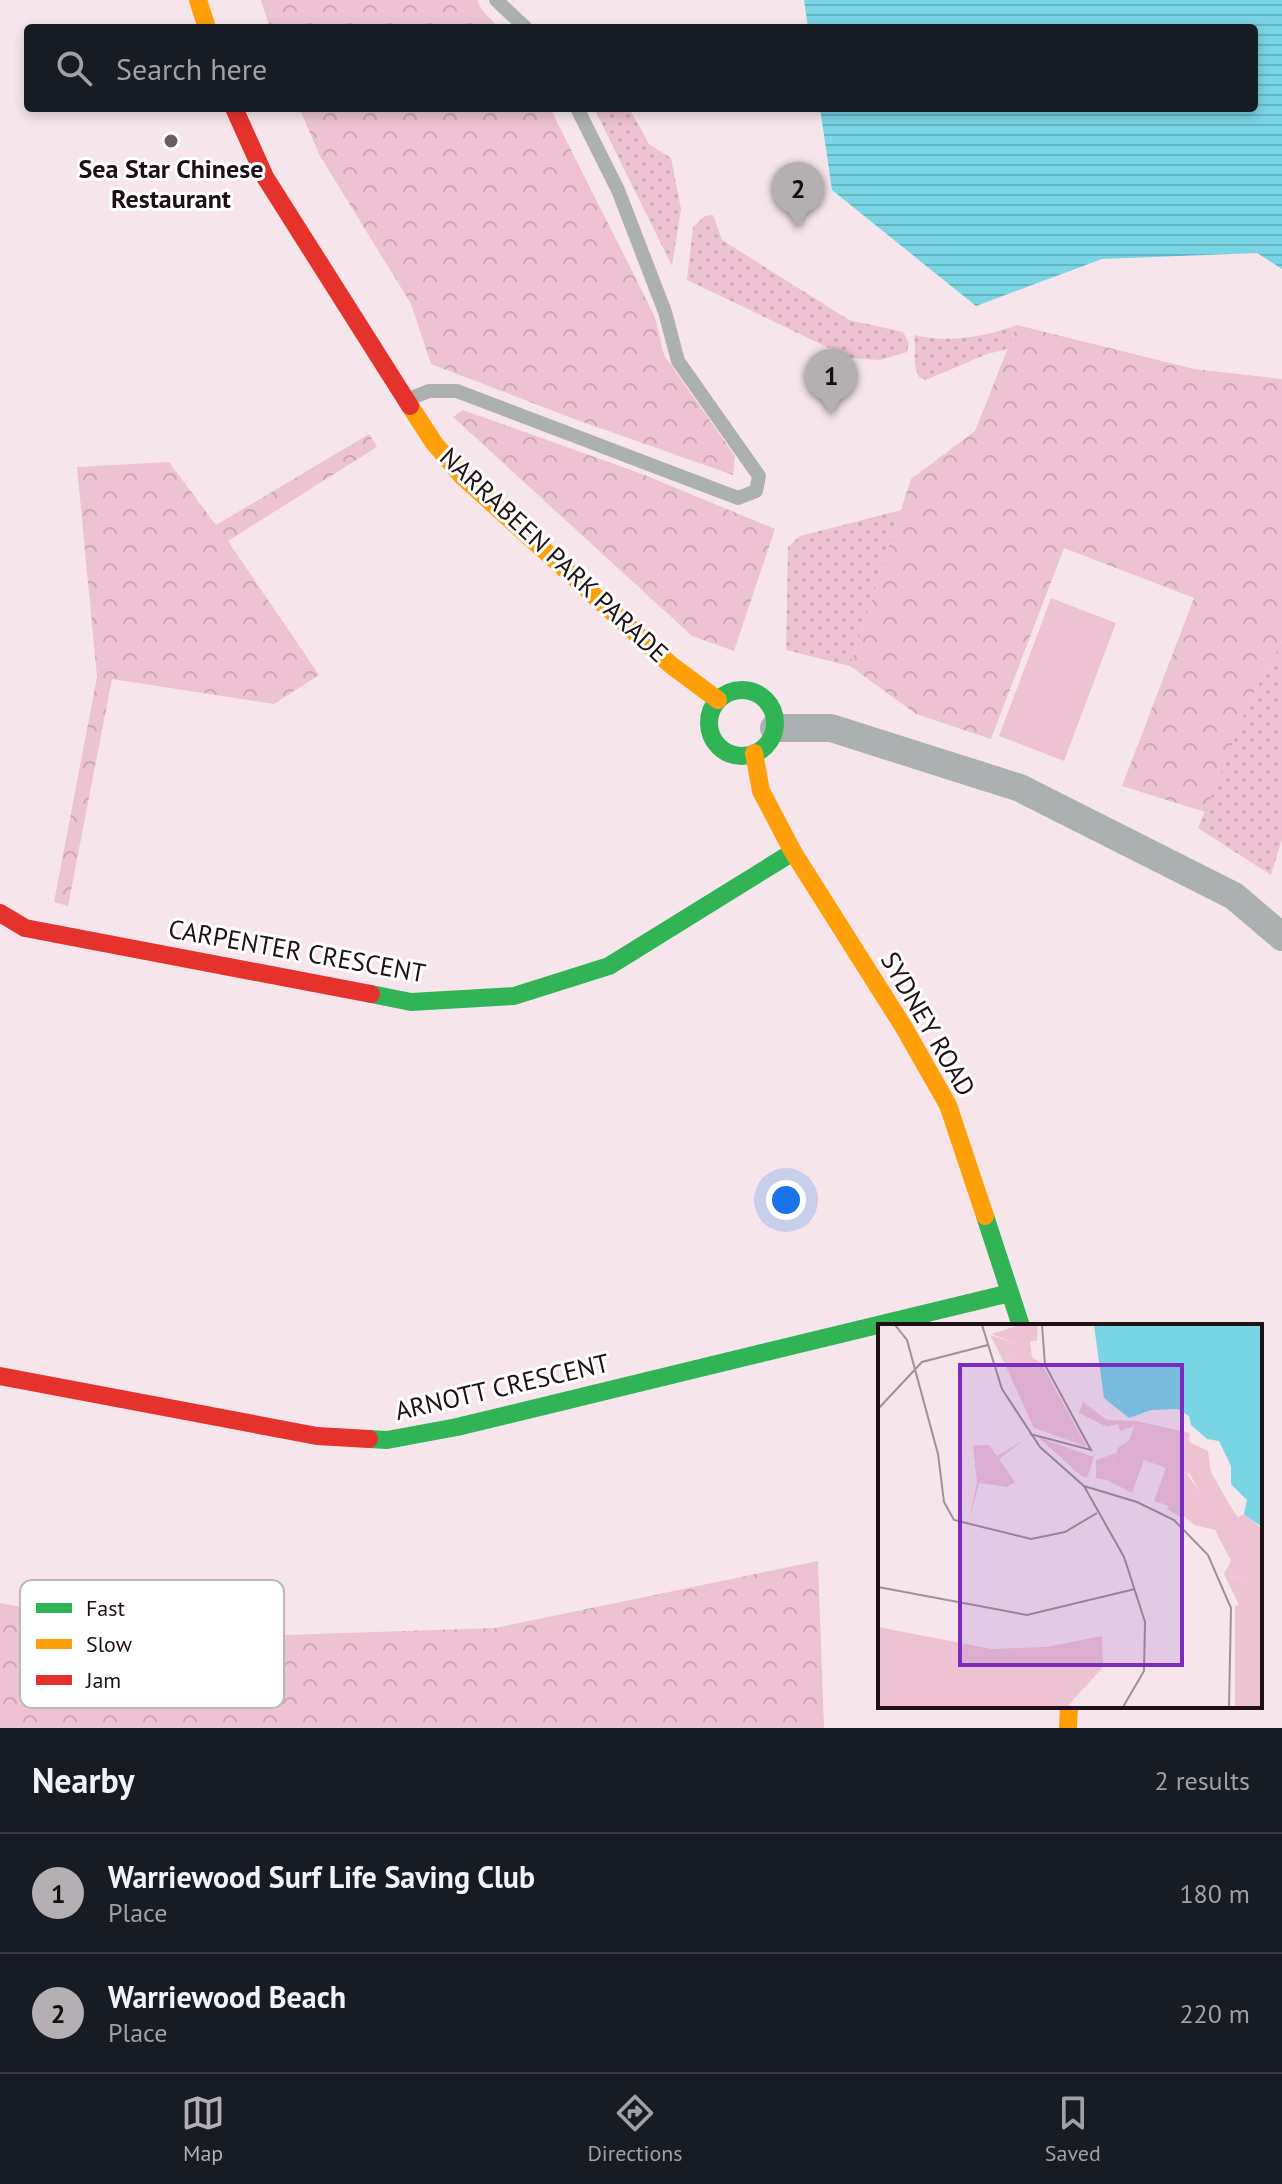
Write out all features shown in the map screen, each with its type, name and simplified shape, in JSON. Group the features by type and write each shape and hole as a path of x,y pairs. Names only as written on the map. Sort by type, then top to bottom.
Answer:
{"street":[{"path":"198,0 206,24"},
{"name":"NARRABEEN PARK PARADE","path":"236,112 265,177 434,443 462,476 671,665 718,700"},
{"path":"736,691 757,693 772,708 775,718 768,744 754,753 732,754 715,741 710,720 718,700 736,691"},
{"path":"774,728 831,728 1020,788 1234,896 1282,937"},
{"path":"754,753 761,791 793,852"},
{"name":"CARPENTER CRESCENT","path":"0,913 25,928 411,1002 514,996 609,966 793,852"},
{"name":"SYDNEY ROAD","path":"793,852 903,1026 948,1105 1020,1324"},
{"name":"ARNOTT CRESCENT","path":"882,1324 1010,1293"},
{"name":"ARNOTT CRESCENT","path":"0,1376 317,1436 387,1440 457,1427 878,1325"},
{"path":"1068,1728 1069,1708"}],"lane":[{"path":"496,0 522,24"},
{"path":"405,401 429,391 457,391 738,498 756,491 759,476 678,361 665,312 618,190 579,112"}],"green space":[{"path":"261,0 477,0 495,24 269,24"},
{"path":"301,112 552,112 655,317 664,355 735,456 733,475 431,364 411,304 320,156"},
{"path":"596,112 631,112 649,144 671,158 681,209 672,266"},
{"path":"713,215 722,240 849,320 903,332 909,343 907,352 880,360 850,358 687,280 693,227 705,216"},
{"path":"1017,325 1008,349 987,354 926,380 919,377 915,366 914,335 966,338"},
{"path":"1017,325 1194,369 1282,379 1282,641 1249,702 1205,812 1122,786 1194,598 1064,548 991,739 916,714 850,666 911,479 975,431"},
{"path":"463,410 642,474 775,529 734,651 692,636 453,417"},
{"path":"369,434 377,447 228,541 319,675 274,704 112,679 68,906 54,902 97,677 77,467 169,462 216,525"},
{"path":"901,510 850,666 786,650 788,547 800,536"},
{"path":"1051,598 1116,623 1064,761 999,736"},
{"path":"1282,641 1282,839 1271,875 1198,828 1249,702"},
{"path":"818,1561 824,1728 0,1728 0,1603 20,1607 20,1708 284,1708 284,1635 495,1628"}],"water":[{"path":"804,0 1282,0 1282,269 1257,253 1102,259 976,306 832,190 821,112 1258,112 1258,24 807,24"}],"traffic: fast":[{"path":"742,690 765,700 775,723 765,746 742,756 719,746 709,723 719,700 742,690"},
{"path":"371,994 411,1002 514,996 609,966 793,852"},
{"path":"985,1216 1020,1324"},
{"path":"882,1324 1010,1293"},
{"path":"369,1439 387,1440 457,1427 878,1325"}],"traffic: slow":[{"path":"198,0 206,24"},
{"path":"410,406 434,443 462,476 671,665 718,700"},
{"path":"754,753 761,791 793,852 903,1026 948,1105 985,1216"},
{"path":"1068,1728 1069,1708"}],"traffic: jam":[{"path":"236,112 265,177 410,406"},
{"path":"0,913 25,928 371,994"},
{"path":"0,1376 317,1436 369,1439"}],"place":[{"name":"Sea Star Chinese Restaurant","path":"171,141"},
{"name":"Warriewood Beach","path":"798,228"},
{"name":"Warriewood Surf Life Saving Club","path":"831,415"}]}
